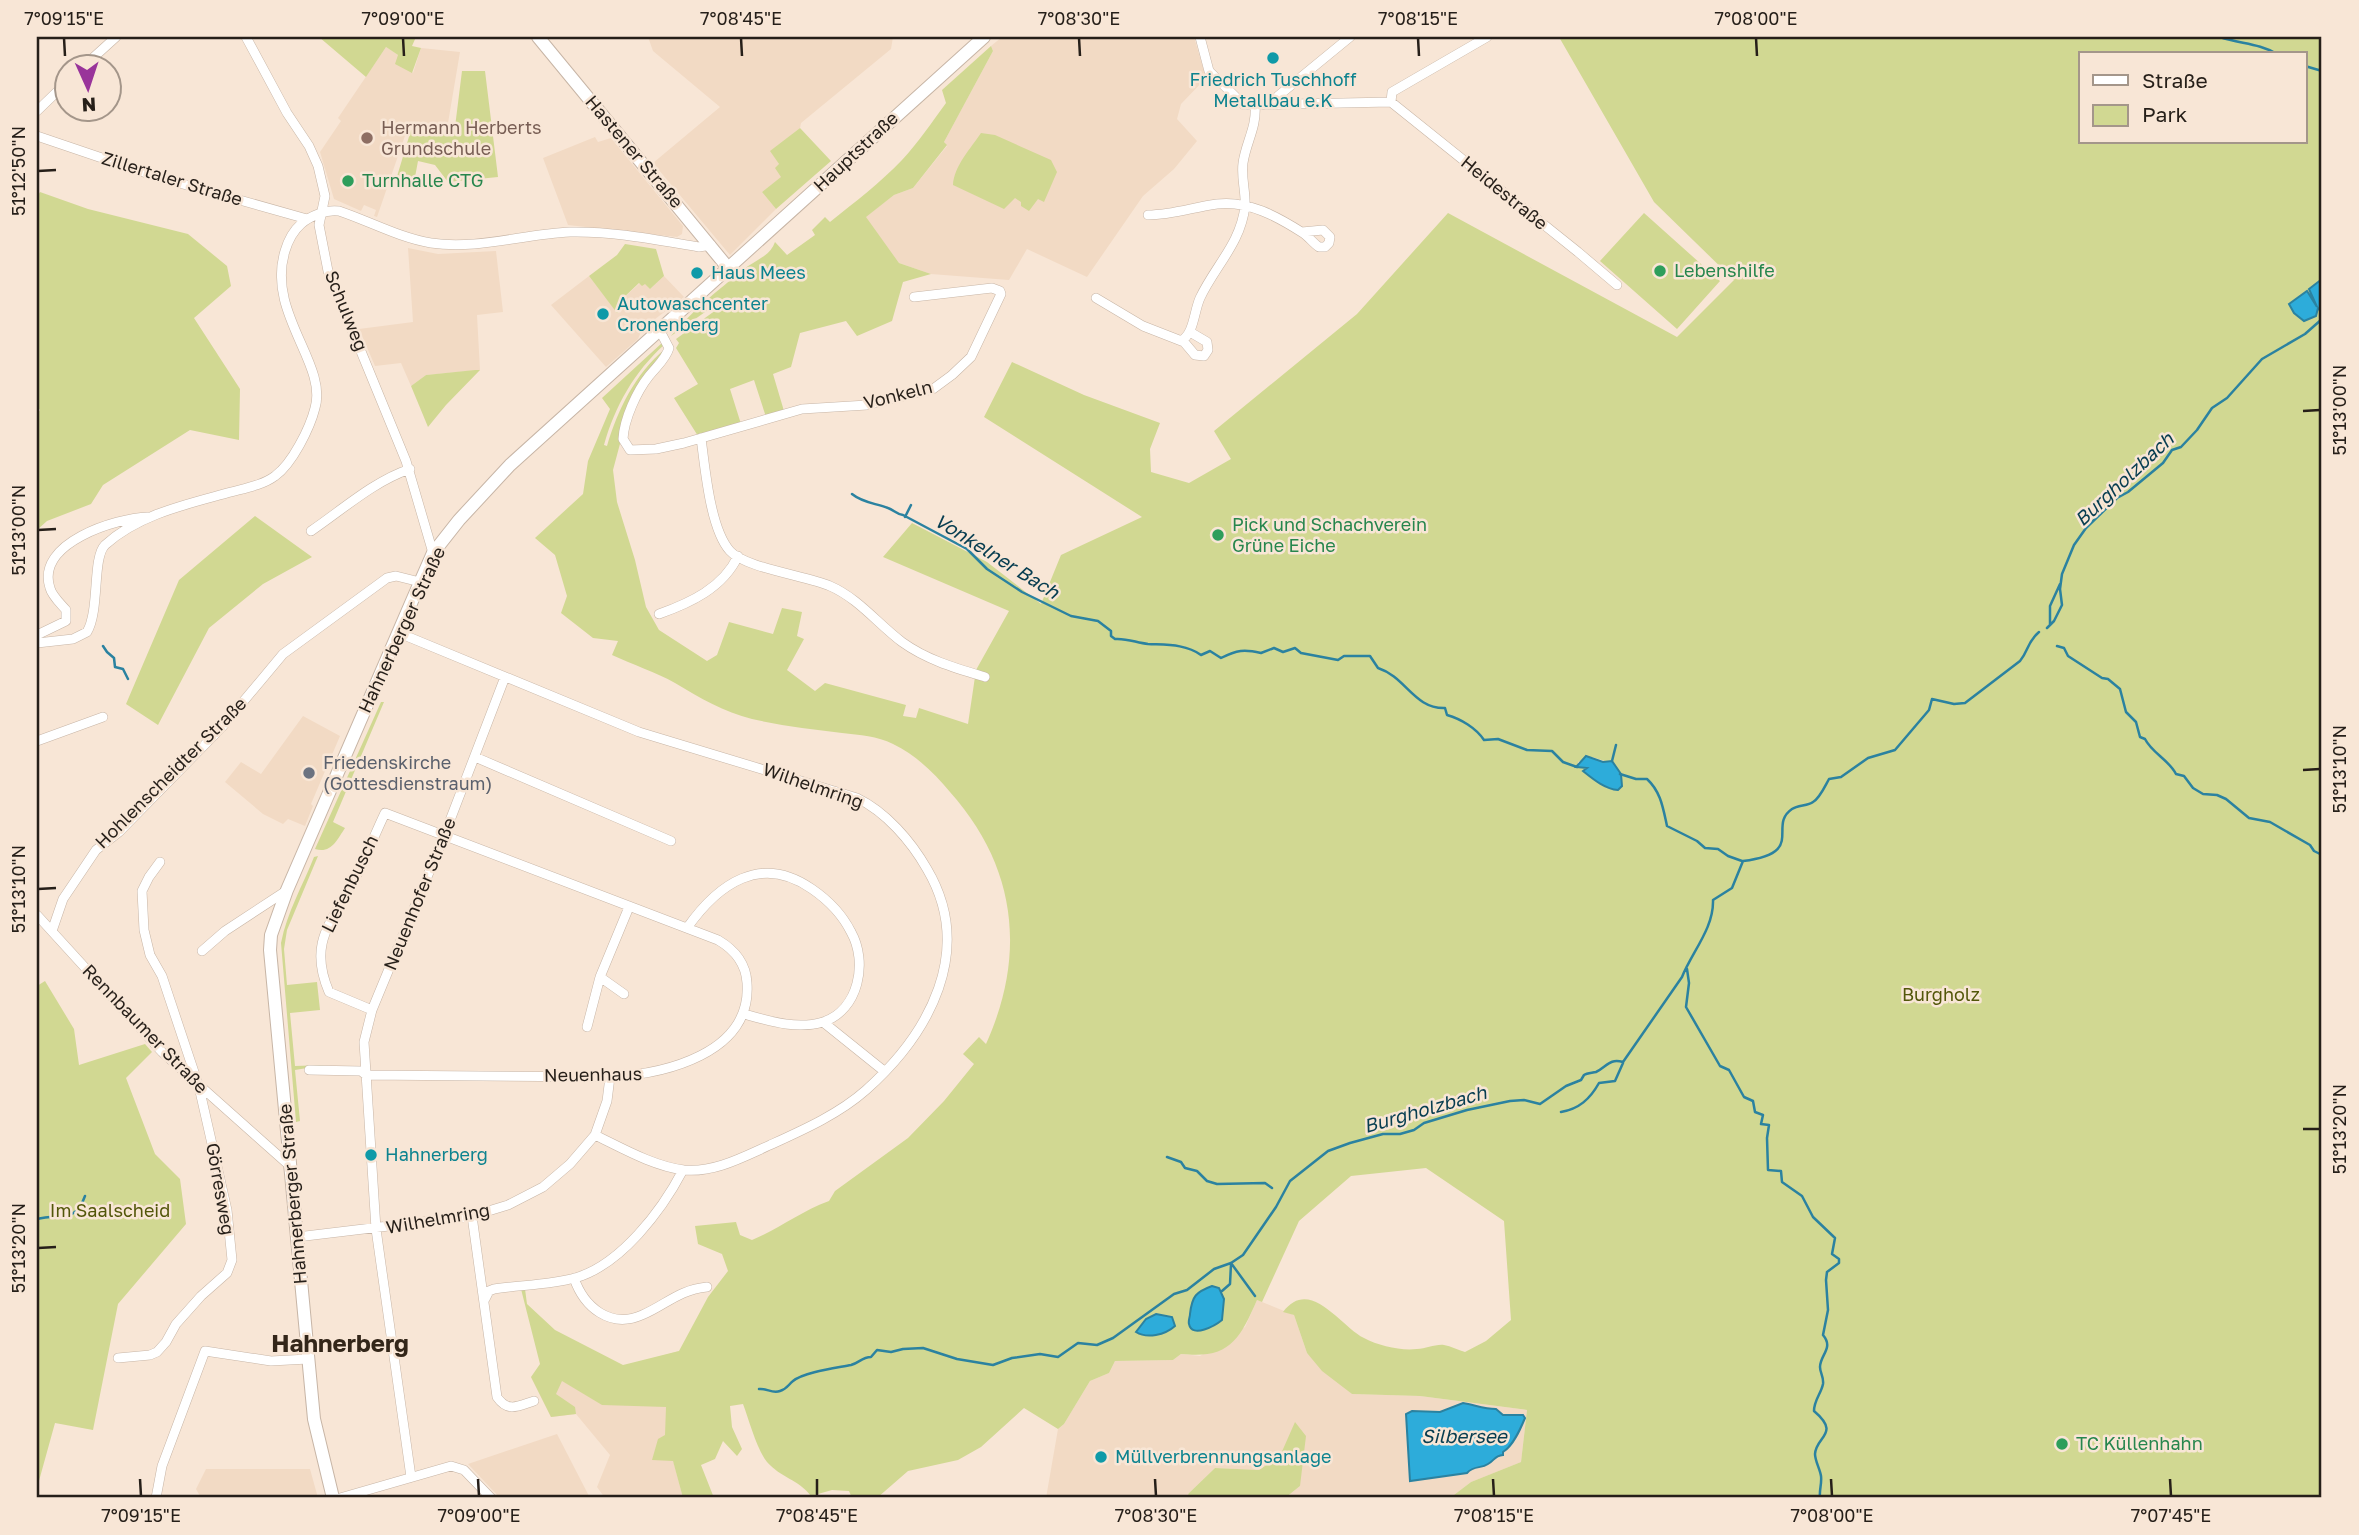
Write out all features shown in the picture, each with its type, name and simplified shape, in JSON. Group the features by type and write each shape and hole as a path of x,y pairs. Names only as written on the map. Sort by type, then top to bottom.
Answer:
{"main road":[{"name":"Hastener Straße","path":"538,37 729,268"},
{"name":"Hauptstraße","path":"729,268 984,37"},
{"name":"Hahnerberger Straße","path":"333,1498 316,1432 270,950 271,935 287,890 433,553 492,482 729,268"}],"street":[{"path":"99,52 116,37"},
{"name":"Schulweg","path":"246,37 318,166 325,195 319,225 328,271 410,470 433,553"},
{"path":"1200,37 1209,71 1244,105 1255,106 1391,102 1392,92 1487,37"},
{"path":"1272,104 1278,96 1350,37"},
{"path":"37,111 52,97"},
{"name":"Heidestraße","path":"1391,102 1617,285"},
{"path":"1181,341 1189,332 1199,301 1228,256 1236,238 1245,205 1243,164 1256,121 1255,106"},
{"name":"Zillertaler Straße","path":"37,136 158,177 307,219"},
{"path":"1148,215 1184,212 1217,204 1245,205 1302,232"},
{"path":"37,643 77,638 87,632 96,599 101,550 112,540 150,517 261,484 277,475 289,462 310,421 317,400 314,377 286,308 280,275 290,237 307,219 333,210 340,211 410,238 438,244 579,232 699,247 711,245"},
{"name":"Vonkeln","path":"660,331 668,344 668,354 646,379 641,390 624,433 626,447 630,450 643,451 701,438 802,409 867,405 939,385 971,357 1001,295 1000,291 992,288 915,297"},
{"path":"1096,298 1143,326 1181,341 1198,356 1207,353 1207,342 1189,332"},
{"path":"701,438 710,499 719,530 728,548 738,556 836,589 923,656 985,677"},
{"path":"311,531 381,483 410,470"},
{"path":"37,635 66,621 66,610 49,585 50,569 65,547 107,525 132,518 150,517"},
{"path":"659,614 703,595 727,574 738,556"},
{"name":"Hohlenscheidter Straße","path":"52,931 63,899 90,856 119,832 222,727 284,654 387,578 396,576 420,582"},
{"name":"Wilhelmring","path":"399,634 639,732 857,798 875,809 898,830 917,852 936,886 945,919 948,944 943,974 933,1004 911,1041 866,1090 846,1105 792,1135 719,1166 683,1170 595,1135"},
{"name":"Neuenhofer Straße","path":"411,1477 376,1229 365,1042 372,1010 444,836 505,677"},
{"path":"37,741 103,717"},
{"path":"475,757 671,841"},
{"name":"Liefenbusch","path":"372,1010 329,992 321,974 320,956 325,931 333,912 352,883 385,813 444,836"},
{"path":"444,836 723,943 739,958 745,970 747,983 744,1014 788,1025 823,1022 839,1014 854,993 859,973 857,948 852,933 840,914 825,898 800,880 770,873 744,877 712,896 687,928"},
{"path":"160,862 142,891 144,930 150,955 162,976 199,1087"},
{"path":"202,951 225,931 287,890"},
{"path":"587,1027 600,977 629,907"},
{"name":"Rennbaumer Straße","path":"37,915 162,1052 290,1166"},
{"path":"600,977 624,994"},
{"name":"Neuenhaus","path":"366,1074 610,1077 647,1074 680,1065 719,1044 744,1014"},
{"path":"823,1022 884,1071"},
{"path":"309,1070 361,1071 366,1074"},
{"name":"Wilhelmring","path":"297,1237 472,1216 508,1205 543,1187 570,1164 595,1135 607,1101 610,1077"},
{"name":"Görresweg","path":"118,1358 157,1352 192,1305 227,1273 232,1261 227,1210 199,1087"},
{"path":"485,1299 489,1291 494,1289 575,1278 598,1268 637,1234 671,1192 683,1170"},
{"path":"472,1216 497,1397 503,1406 510,1408 534,1402"},
{"path":"575,1278 584,1301 604,1316 615,1319 642,1315 679,1294 707,1287"},
{"path":"156,1498 162,1466 205,1351 271,1361 308,1359"},
{"path":"340,1498 447,1466 457,1466 491,1498"}],"shaded area":[{"path":"648,37 893,37 891,49 771,151 779,164 782,177 762,192 776,209 730,255 653,163 720,107 653,51"},
{"path":"1002,37 1194,37 1206,78 1181,104 1177,119 1197,141 1174,169 1143,196 1087,277 1027,249 1009,280 931,274 899,263 865,217 894,195 913,188 947,146 944,142 993,51 991,46"},
{"name":"Hermann Herberts Grundschule","path":"386,47 398,55 413,73 421,48 460,52 448,123 408,127 377,217 374,216 376,210 364,205 361,211 334,199 320,152 341,121 338,118"},
{"path":"595,137 598,142 611,138 683,226 682,234 677,237 568,225 543,158"},
{"path":"408,248 438,254 496,251 503,312 477,315 480,370 426,375 411,386 401,363 375,366 359,329 413,322"},
{"path":"589,276 617,312 620,301 640,283 645,283 650,289 664,276 684,297 642,329 638,339 606,367 551,305"},
{"path":"303,716 340,736 311,804 313,806 305,826 288,819 283,824 263,814 225,782 241,762 261,774"},
{"path":"1257,1300 1294,1315 1307,1353 1352,1394 1420,1396 1527,1410 1521,1462 1471,1482 1450,1498 1285,1498 1300,1486 1280,1456 1259,1470 1215,1468 1188,1494 1190,1498 1046,1498 1058,1429 1064,1424 1090,1381 1109,1373 1115,1361 1173,1360 1181,1354 1200,1356 1245,1327"},
{"path":"679,1351 673,1460 683,1498 605,1498 597,1487 610,1455 576,1414 551,1417 531,1377 602,1372"},
{"path":"557,1434 590,1498 500,1498 468,1464"},
{"path":"206,1469 310,1469 318,1498 201,1498 196,1489"}],"green space":[{"path":"319,37 416,37 412,46 421,48 412,73 395,64 398,55 386,47 366,77"},
{"name":"Burgholz","path":"1559,37 2322,37 2322,279 2309,289 2322,313 2322,1498 1450,1498 1471,1482 1521,1462 1527,1410 1420,1396 1352,1394 1322,1371 1307,1353 1294,1315 1283,1312 1293,1302 1304,1299 1314,1301 1355,1332 1376,1343 1397,1349 1444,1345 1465,1352 1486,1341 1511,1320 1504,1221 1426,1168 1351,1176 1299,1221 1262,1302 1257,1300 1238,1336 1221,1350 1197,1355 1181,1354 1173,1360 1115,1361 1109,1373 1090,1381 1064,1424 1058,1429 1024,1408 981,1447 958,1460 908,1471 877,1498 852,1498 849,1491 832,1490 811,1496 801,1486 778,1472 763,1457 743,1404 730,1406 732,1427 742,1449 737,1456 723,1441 715,1459 701,1465 714,1498 683,1498 673,1461 652,1460 658,1439 665,1435 666,1407 602,1405 562,1381 556,1394 575,1407 576,1414 551,1417 531,1377 540,1364 521,1289 525,1289 527,1304 555,1330 623,1365 679,1351 708,1297 728,1271 722,1254 698,1244 695,1226 736,1222 740,1235 752,1240 829,1201 835,1191 908,1138 944,1101 974,1064 963,1054 979,1037 986,1044 999,1010 1007,977 1010,944 1008,912 1001,880 989,850 972,820 950,792 917,759 887,741 875,738 774,724 732,713 660,675 612,655 618,641 593,638 561,613 567,596 555,555 535,538 583,494 588,461 610,409 602,398 663,342 665,344 644,366 627,390 604,445 607,446 616,419 636,381 665,349 647,374 621,440 613,470 617,502 646,607 659,630 707,661 717,655 729,622 773,634 782,608 802,612 797,636 804,639 787,670 815,691 825,683 906,705 903,716 916,718 919,708 968,724 976,670 1009,611 883,557 912,523 987,562 1041,604 1061,555 1142,517 984,417 1012,362 1084,395 1160,423 1150,449 1151,472 1189,483 1231,459 1214,431 1357,314 1448,213 1677,337 1734,280 1654,202","holes":["1592,757 1608,762 1622,786 1612,789 1595,779 1589,768 1578,768 1578,762","1224,1299 1222,1320 1202,1330 1194,1330 1188,1322 1190,1318"]},
{"path":"991,46 993,51 944,142 947,145 913,188 894,195 866,217 899,263 931,274 903,282 892,321 857,336 846,321 800,333 791,367 773,374 784,411 766,417 754,380 730,389 741,424 698,436 674,398 698,384 676,348 679,343 676,339 727,302 725,298 671,336 715,293 765,255 775,242 787,255 815,235 812,230 825,217 830,222 885,177 914,147 946,103 942,90"},
{"path":"462,71 485,71 498,177 448,182 435,165 418,161 413,188 395,183 411,130 454,135"},
{"path":"800,128 831,161 776,209 762,192 781,177 775,168 779,164 770,151"},
{"path":"981,133 995,135 1051,160 1057,172 1044,202 1038,199 1029,211 1015,198 1004,209 953,185 960,164"},
{"path":"40,192 88,209 188,234 227,266 231,286 194,318 240,389 239,440 190,430 103,485 91,504 47,521 37,530 37,414 40,410 37,406 37,197"},
{"name":"Lebenshilfe","path":"1644,213 1720,281 1677,329 1600,261"},
{"path":"625,244 656,249 664,276 650,289 639,283 620,301 624,306 617,313 589,276 617,255"},
{"path":"480,370 428,427 411,386 426,375"},
{"path":"255,516 312,557 263,584 209,628 158,725 126,704 179,580"},
{"path":"381,702 384,702 333,822 345,828 329,848 315,849"},
{"path":"318,856 287,930 284,949 287,985 317,982 320,1010 290,1013 295,1066 325,1065 295,1070 300,1121 296,1122 281,943 287,920 314,857"},
{"name":"Im Saalscheid","path":"45,981 74,1029 79,1065 145,1044 152,1052 126,1078 155,1154 180,1179 186,1224 118,1304 93,1430 55,1423 37,1488 37,986"},
{"path":"1295,1422 1306,1436 1300,1486 1285,1498 1190,1498 1188,1494 1215,1468 1259,1470 1280,1456"}],"water":[{"path":"2322,279 2322,313 2318,308 2316,316 2304,321 2294,313 2289,304 2307,291 2317,307 2309,289"},
{"path":"1586,756 1603,762 1612,761 1621,774 1622,786 1618,790 1608,788 1583,771 1587,768 1576,767"},
{"path":"1212,1286 1219,1288 1224,1299 1222,1320 1204,1330 1195,1330 1189,1323 1194,1299 1202,1290"},
{"path":"1156,1314 1172,1317 1175,1326 1156,1335 1136,1332 1146,1319"},
{"name":"Silbersee","path":"1463,1403 1496,1409 1503,1415 1523,1415 1525,1418 1503,1455 1490,1463 1467,1473 1410,1481 1406,1414 1412,1411 1440,1412"}],"waterway":[{"path":"2220,37 2272,52"},
{"path":"2306,66 2322,71"},
{"name":"Burgholzbach","path":"2047,628 2062,605 2062,574 2074,545 2086,528 2117,498 2163,463 2172,450 2181,447 2212,408 2227,398 2262,359 2305,334 2322,319"},
{"name":"Vonkelner Bach","path":"852,494 903,515 967,549 987,569 1022,592 1071,616 1098,621 1111,631 1111,636 1115,639 1183,647 1201,655 1210,651 1221,658 1241,651 1261,653 1274,648 1283,652 1295,648 1301,653 1338,660 1344,656 1370,656 1378,668 1388,672 1418,698 1434,707 1445,708 1447,715 1468,724 1484,740 1498,739 1527,750 1552,751 1563,762 1577,767"},
{"path":"905,517 911,505"},
{"path":"2050,624 2050,606 2060,584"},
{"name":"Burgholzbach","path":"759,1389 780,1391 798,1378 854,1364 871,1357 877,1350 891,1352 923,1348 957,1359 993,1365 1012,1358 1040,1354 1058,1357 1078,1343 1097,1345 1113,1338 1174,1294 1187,1290 1214,1269 1243,1255 1276,1207 1290,1181 1328,1151 1383,1134 1400,1134 1414,1130 1424,1123 1467,1110 1510,1101 1524,1100 1540,1104 1566,1086 1581,1080 1585,1074 1596,1072 1611,1062 1623,1062 1682,977 1706,930 1713,900 1732,888 1743,861 1762,857 1780,846 1785,816 1792,809 1816,800 1829,779 1841,777 1868,758 1895,750 1929,710 1932,699 1954,704 1965,703 2020,661 2039,632"},
{"path":"103,646 114,658 115,667 123,669 128,679"},
{"path":"2057,646 2064,648 2068,656 2120,689 2126,712 2136,722 2140,737 2145,739 2176,774 2184,776 2193,788 2203,794 2226,799 2249,818 2270,822 2322,855"},
{"path":"1612,761 1616,745"},
{"name":"Vonkelner Bach","path":"1620,774 1647,779 1652,784 1661,801 1667,826 1705,848 1718,849 1742,861"},
{"path":"1687,969 1689,983 1686,1007 1720,1066 1729,1070 1744,1097 1753,1101 1755,1112 1763,1115 1761,1124 1769,1125 1768,1170 1781,1171 1782,1182 1802,1196 1813,1217 1835,1238 1832,1254 1839,1259 1839,1263 1827,1272 1828,1310 1823,1335 1827,1348 1820,1367 1823,1384 1814,1411 1826,1425 1825,1434 1815,1454 1821,1476 1820,1498"},
{"path":"1561,1112 1583,1102 1599,1083 1615,1081 1623,1063"},
{"path":"1167,1157 1181,1162 1185,1168 1197,1171 1207,1181 1217,1184 1265,1183 1272,1188"},
{"path":"37,1219 72,1214 77,1211 85,1196"},
{"path":"1231,1263 1255,1296"},
{"path":"1222,1291 1230,1284 1231,1264"}],"place":[{"name":"Friedrich Tuschhoff Metallbau e.K","path":"1273,58"},
{"name":"Hermann Herberts Grundschule","path":"367,138"},
{"name":"Turnhalle CTG","path":"348,181"},
{"name":"Lebenshilfe","path":"1660,271"},
{"name":"Haus Mees","path":"697,273"},
{"name":"Autowaschcenter Cronenberg","path":"603,314"},
{"name":"Pick und Schachverein Grüne Eiche","path":"1218,535"},
{"name":"Friedenskirche (Gottesdienstraum)","path":"309,773"},
{"name":"Hahnerberg","path":"371,1155"},
{"name":"TC Küllenhahn","path":"2062,1444"},
{"name":"Müllverbrennungsanlage","path":"1101,1457"}],"district":[{"name":"Hahnerberg","path":"340,1344"}]}
